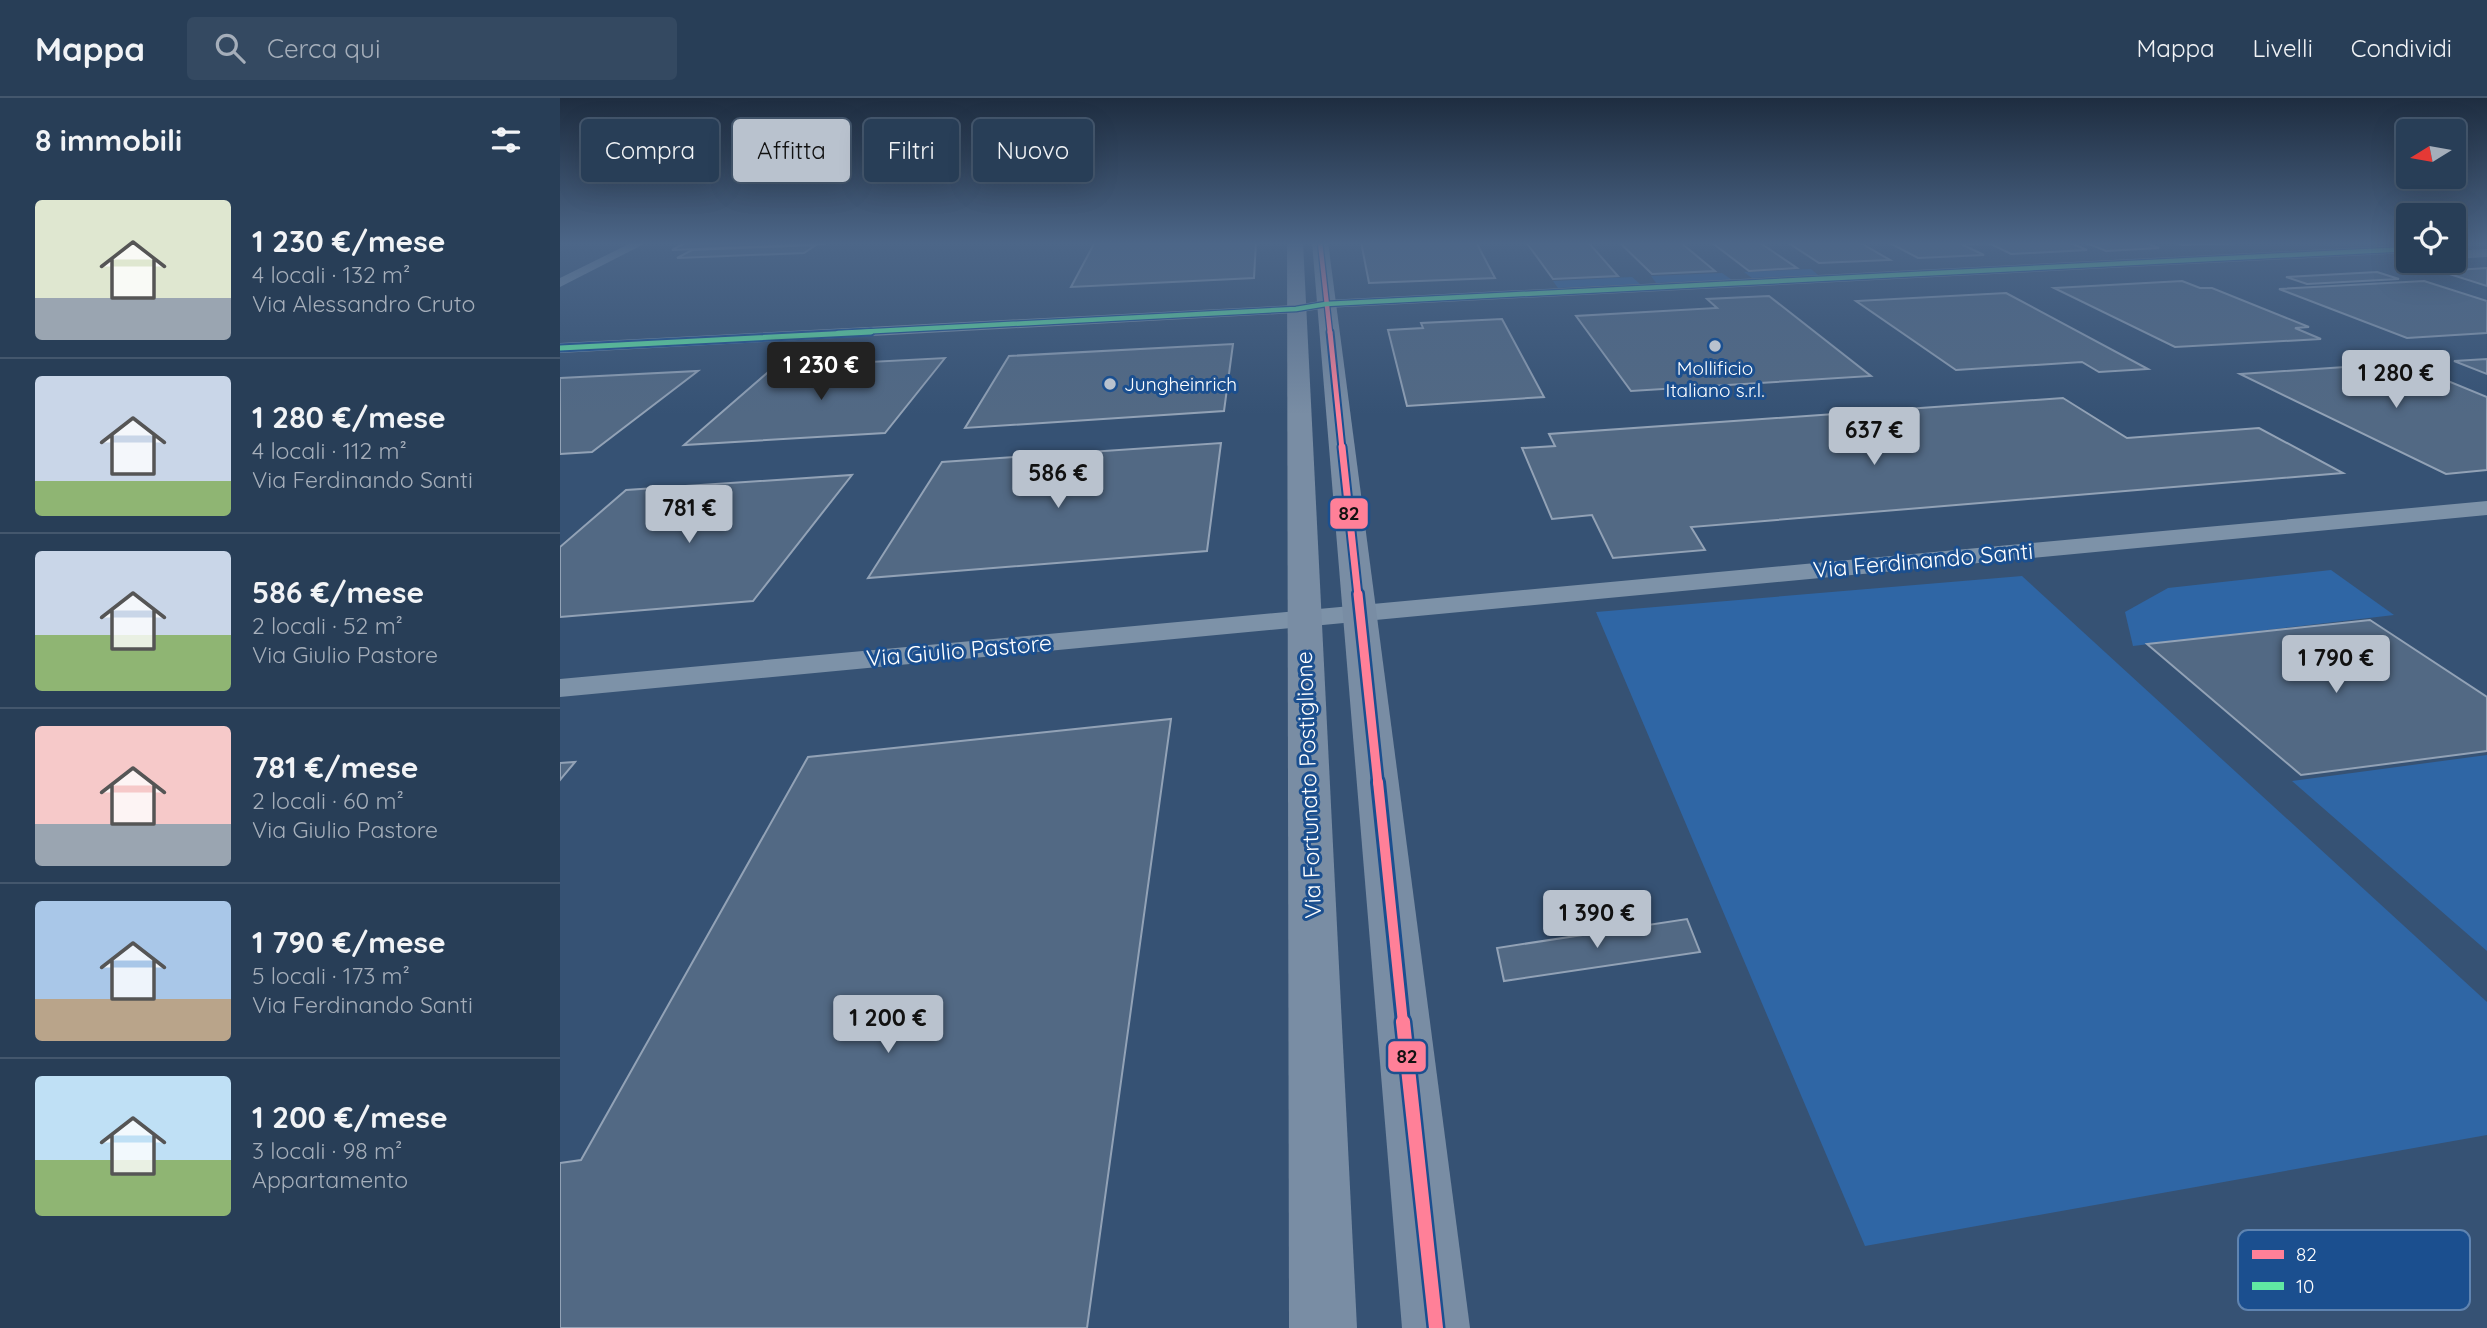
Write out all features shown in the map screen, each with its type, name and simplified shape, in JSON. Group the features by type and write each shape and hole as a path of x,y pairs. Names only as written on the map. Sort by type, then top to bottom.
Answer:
{"street":[{"name":"Via Fortunato Postiglione","path":"1313,299 1359,612 1436,1328"},
{"name":"Via Fortunato Postiglione","path":"1317,299 1303,618 1323,1328"},
{"path":"560,348 1515,299"},
{"name":"Via Ferdinando Santi","path":"1359,612 2487,508"},
{"name":"Via Giulio Pastore","path":"560,688 1359,612"}],"shaded area":[{"path":"2331,570 2394,615 2133,646 2125,612 2168,588"},
{"path":"2022,576 2487,1002 2487,1135 1865,1246 1596,612"},
{"path":"2487,755 2487,951 2292,781"}],"building":[{"name":"Mollificio Italiano s.r.l.","path":"1707,299 1773,299 1871,376 1631,391 1576,316 1717,308"},
{"path":"2018,299 2148,369 2099,372 2082,362 1956,370 1856,301"},
{"path":"2077,299 2240,299 2309,327 2295,328 2321,339 2175,347"},
{"path":"2306,299 2487,301 2487,333 2407,338"},
{"path":"1502,319 1544,397 1407,406 1388,330 1423,328 1421,323"},
{"name":"Jungheinrich","path":"1233,344 1224,411 965,428 1009,356"},
{"path":"945,358 885,433 684,445 774,367"},
{"path":"2487,359 2487,374 2454,361"},
{"path":"2404,363 2487,397 2487,470 2446,474 2240,374"},
{"path":"698,371 592,452 560,454 560,378"},
{"path":"2063,398 2127,438 2259,428 2343,473 1691,527 1705,550 1613,558 1592,515 1552,519 1522,448 1555,446 1549,434"},
{"path":"1221,443 1207,551 868,578 942,462"},
{"path":"852,475 753,601 560,617 560,547 626,490"},
{"path":"2370,620 2487,697 2487,751 2301,775 2147,644"},
{"path":"1171,719 1087,1328 560,1328 560,1163 581,1160 808,757"},
{"path":"575,762 560,780 560,763"},
{"path":"1687,919 1700,952 1504,981 1497,948"}],"transit line":[{"name":"82","path":"1326,299 1436,1328"},
{"name":"10","path":"560,348 1296,309 1326,304 1416,299"}],"place":[{"name":"Mollificio Italiano s.r.l.","path":"1715,346"},
{"name":"Jungheinrich","path":"1110,384"}]}
